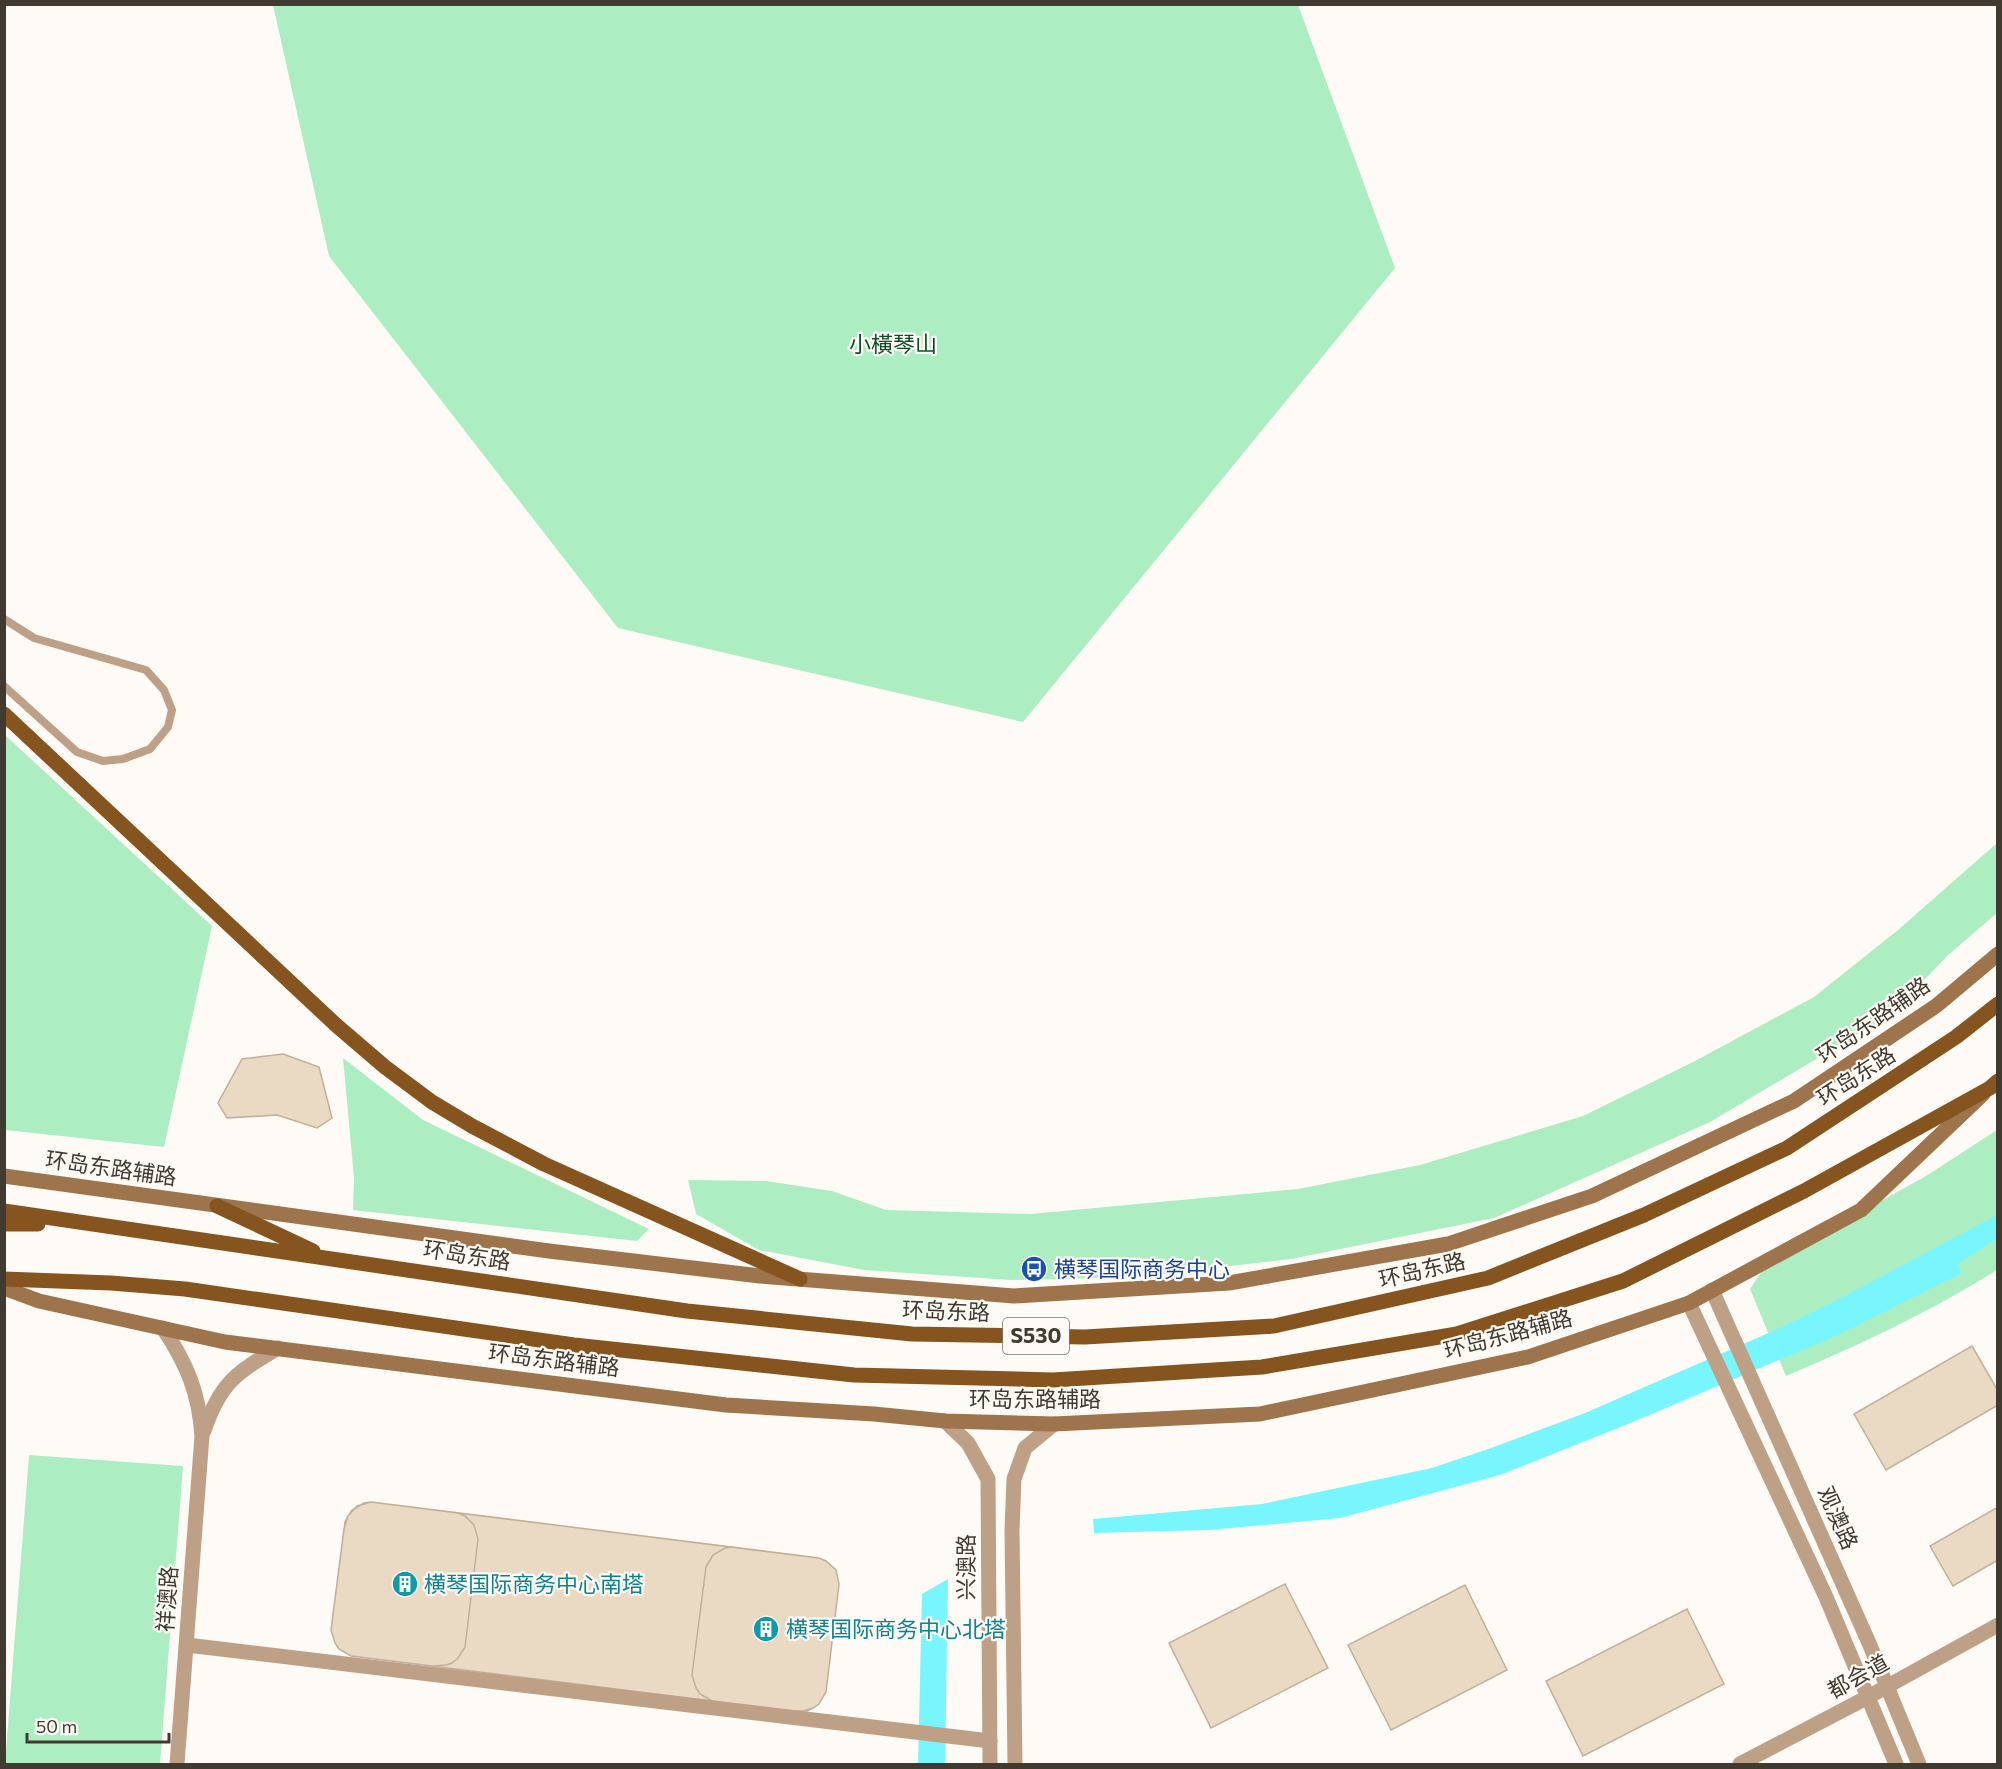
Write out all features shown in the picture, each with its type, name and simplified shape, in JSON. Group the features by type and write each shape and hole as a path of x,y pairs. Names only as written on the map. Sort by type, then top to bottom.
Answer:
{"main road":[{"path":"4,714 336,1025 385,1067 432,1102 544,1164 800,1279"},
{"name":"环岛东路辅路","path":"4,1176 549,1251 760,1276 1014,1296 1229,1283 1448,1244 1592,1196 1794,1101 1936,1006 1998,954"},
{"name":"环岛东路","path":"4,1211 687,1311 912,1334 1085,1337 1274,1326 1488,1278 1644,1215 1787,1148 1956,1037 1998,1004"},
{"name":"环岛东路辅路","path":"4,1288 39,1301 225,1342 726,1405 874,1414 945,1421 1054,1424 1260,1414 1528,1357 1689,1303 1861,1210 1994,1085"},
{"name":"S530","path":"4,1279 111,1283 185,1289 574,1345 854,1376 1053,1380 1262,1367 1457,1334 1623,1281 1804,1191 1994,1085"},
{"path":"217,1206 327,1257"},
{"path":"4,1224 80,1223"}],"street":[{"name":"观澳路","path":"1712,1290 1887,1685 1919,1764"},
{"name":"观澳路","path":"1689,1303 1826,1597 1896,1764"},
{"name":"祥澳路","path":"163,1328 186,1366 195,1390 200,1410 202,1436 177,1764"},
{"name":"祥澳路","path":"202,1436 217,1397 226,1385 278,1348"},
{"name":"兴澳路","path":"945,1421 968,1443 988,1479 990,1764"},
{"name":"兴澳路","path":"1016,1764 1011,1530 1014,1479 1025,1448 1054,1424"},
{"name":"都会道","path":"1740,1764 1998,1625"},
{"path":"187,1645 990,1741"}],"lane":[{"path":"4,619 34,638 146,670 164,690 172,711 168,728 150,749 123,759 103,761 77,752 4,686"}],"green space":[{"name":"小橫琴山","path":"273,5 1298,5 1395,268 1023,722 618,628 329,256"},
{"path":"5,735 212,926 164,1147 5,1130"},
{"path":"1997,843 1997,913 1947,956 1892,1014 1710,1122 1494,1218 1291,1259 1134,1277 1011,1280 864,1270 759,1250 696,1214 688,1180 766,1181 832,1191 886,1210 1031,1214 1298,1189 1420,1165 1583,1116 1693,1062 1814,997 1898,930"},
{"path":"343,1058 423,1120 649,1229 637,1241 353,1210 354,1178"},
{"path":"1997,1130 1997,1270 1894,1327 1786,1376 1750,1289 1763,1270 1926,1176"},
{"path":"29,1455 183,1466 160,1764 5,1764"}],"water":[{"path":"1997,1215 1997,1239 1957,1264 1962,1273 1838,1335 1628,1424 1500,1475 1340,1518 1209,1530 1094,1533 1093,1519 1262,1504 1432,1468 1491,1448 1585,1413 1780,1328"},
{"path":"948,1579 945,1764 918,1764 922,1594"}],"building":[{"path":"283,1054 319,1067 332,1118 317,1128 277,1115 227,1118 218,1103 242,1059"},
{"path":"1972,1346 1998,1391 1998,1405 1886,1470 1854,1414"},
{"path":"371,1502 819,1558 836,1570 839,1584 826,1692 819,1704 813,1708 807,1711 793,1711 351,1656 339,1649 331,1630 344,1529 352,1510"},
{"name":"横琴国际商务中心南塔","path":"371,1502 458,1513 474,1525 478,1539 465,1647 452,1663 432,1666 351,1656 339,1649 335,1643 331,1630 345,1522 357,1506"},
{"path":"1998,1507 1998,1560 1953,1586 1930,1546"},
{"name":"横琴国际商务中心北塔","path":"732,1547 819,1558 836,1570 839,1584 826,1692 819,1704 813,1708 800,1712 712,1701 700,1694 696,1688 692,1675 706,1567 713,1555"},
{"path":"1285,1584 1328,1668 1211,1728 1169,1643"},
{"path":"1465,1585 1507,1670 1391,1730 1348,1645"},
{"path":"1687,1609 1724,1684 1583,1756 1546,1681"}],"place":[{"name":"横琴国际商务中心","path":"1034,1269"},
{"name":"横琴国际商务中心南塔","path":"405,1584"},
{"name":"横琴国际商务中心北塔","path":"766,1629"}]}
